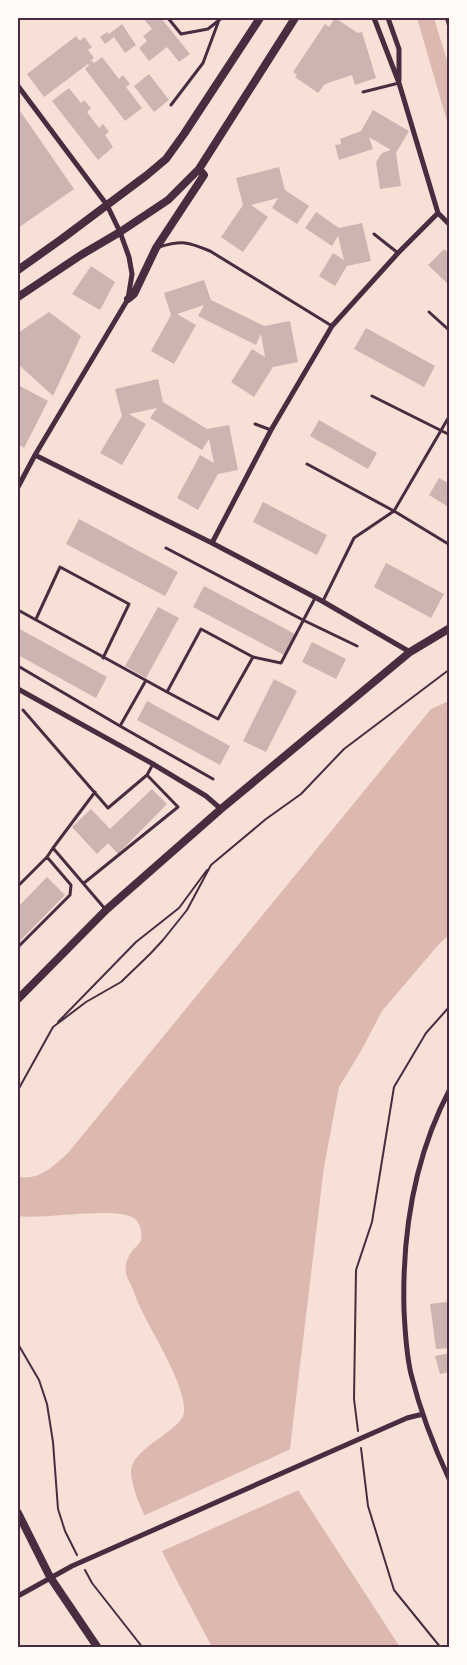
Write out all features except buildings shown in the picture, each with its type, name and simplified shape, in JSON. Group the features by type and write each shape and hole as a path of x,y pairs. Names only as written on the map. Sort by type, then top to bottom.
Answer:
{"street":[{"path":"18,297 168,200 199,169 295,18"},
{"path":"374,18 399,83 438,214 450,225"},
{"path":"388,18 399,49 399,83"},
{"path":"18,270 166,159 257,19"},
{"path":"18,86 106,205 120,232 129,257 132,274 128,299"},
{"path":"18,487 128,299 134,294 156,248 204,175 199,169"},
{"path":"212,543 271,430 332,326 398,253 438,214"},
{"path":"35,455 212,543 322,601 410,652"},
{"path":"18,999 106,910 221,809 410,652 450,628"},
{"path":"18,689 153,764 206,796 221,809"},
{"path":"450,1089 425,1148 413,1194 405,1241 404,1292 405,1332 410,1372 423,1414 450,1481"},
{"path":"18,1596 72,1566 407,1418 423,1414"},
{"path":"18,1513 50,1577 98,1648"}],"lane":[{"path":"168,18 181,34 208,29 217,19 224,18"},
{"path":"171,105 203,63 217,19"},
{"path":"363,92 399,83"},
{"path":"374,234 398,253"},
{"path":"156,248 173,243 188,242 210,251 332,326"},
{"path":"429,312 450,331"},
{"path":"372,396 450,435"},
{"path":"322,601 354,538 394,511 450,415"},
{"path":"255,424 271,430"},
{"path":"307,464 394,511 450,545"},
{"path":"166,548 303,620 357,646"},
{"path":"36,619 60,567 129,604 103,658"},
{"path":"167,692 200,629 253,657 281,663 315,598"},
{"path":"18,610 145,682 218,720 253,657"},
{"path":"18,666 213,779"},
{"path":"120,726 145,682"},
{"path":"22,710 108,808 147,775 153,764"},
{"path":"84,883 178,807 147,775"},
{"path":"18,886 47,857 94,792"},
{"path":"53,848 106,910"},
{"path":"18,947 70,895 71,884 47,857"}],"path":[{"path":"446,18 450,33"},
{"path":"18,1090 53,1027 136,942 179,908 210,865 266,819 301,794 344,749 450,669"},
{"path":"53,1027 86,1002 121,982 150,954 187,910 210,865"},
{"path":"359,1438 354,1399 356,1270 372,1222 394,1088 426,1033 450,1006"},
{"path":"18,1344 39,1380 46,1404 53,1442 58,1509 65,1531 78,1557"},
{"path":"360,1448 368,1506 394,1590 441,1648"},
{"path":"83,1566 92,1583 143,1648"}],"shaded area":[{"path":"417,18 434,18 449,67 449,128"},
{"path":"449,701 449,935 382,1011 339,1087 324,1167 287,1473 400,1647 212,1647 155,1537 140,1506 132,1482 133,1464 138,1456 174,1427 181,1420 184,1413 180,1389 175,1375 139,1306 126,1273 128,1258 141,1239 140,1226 134,1218 111,1213 18,1216 18,1177 40,1174 51,1168 68,1153 431,709"}],"pier":[{"path":"293,1448 290,1472 301,1489 160,1552 143,1516"}]}
